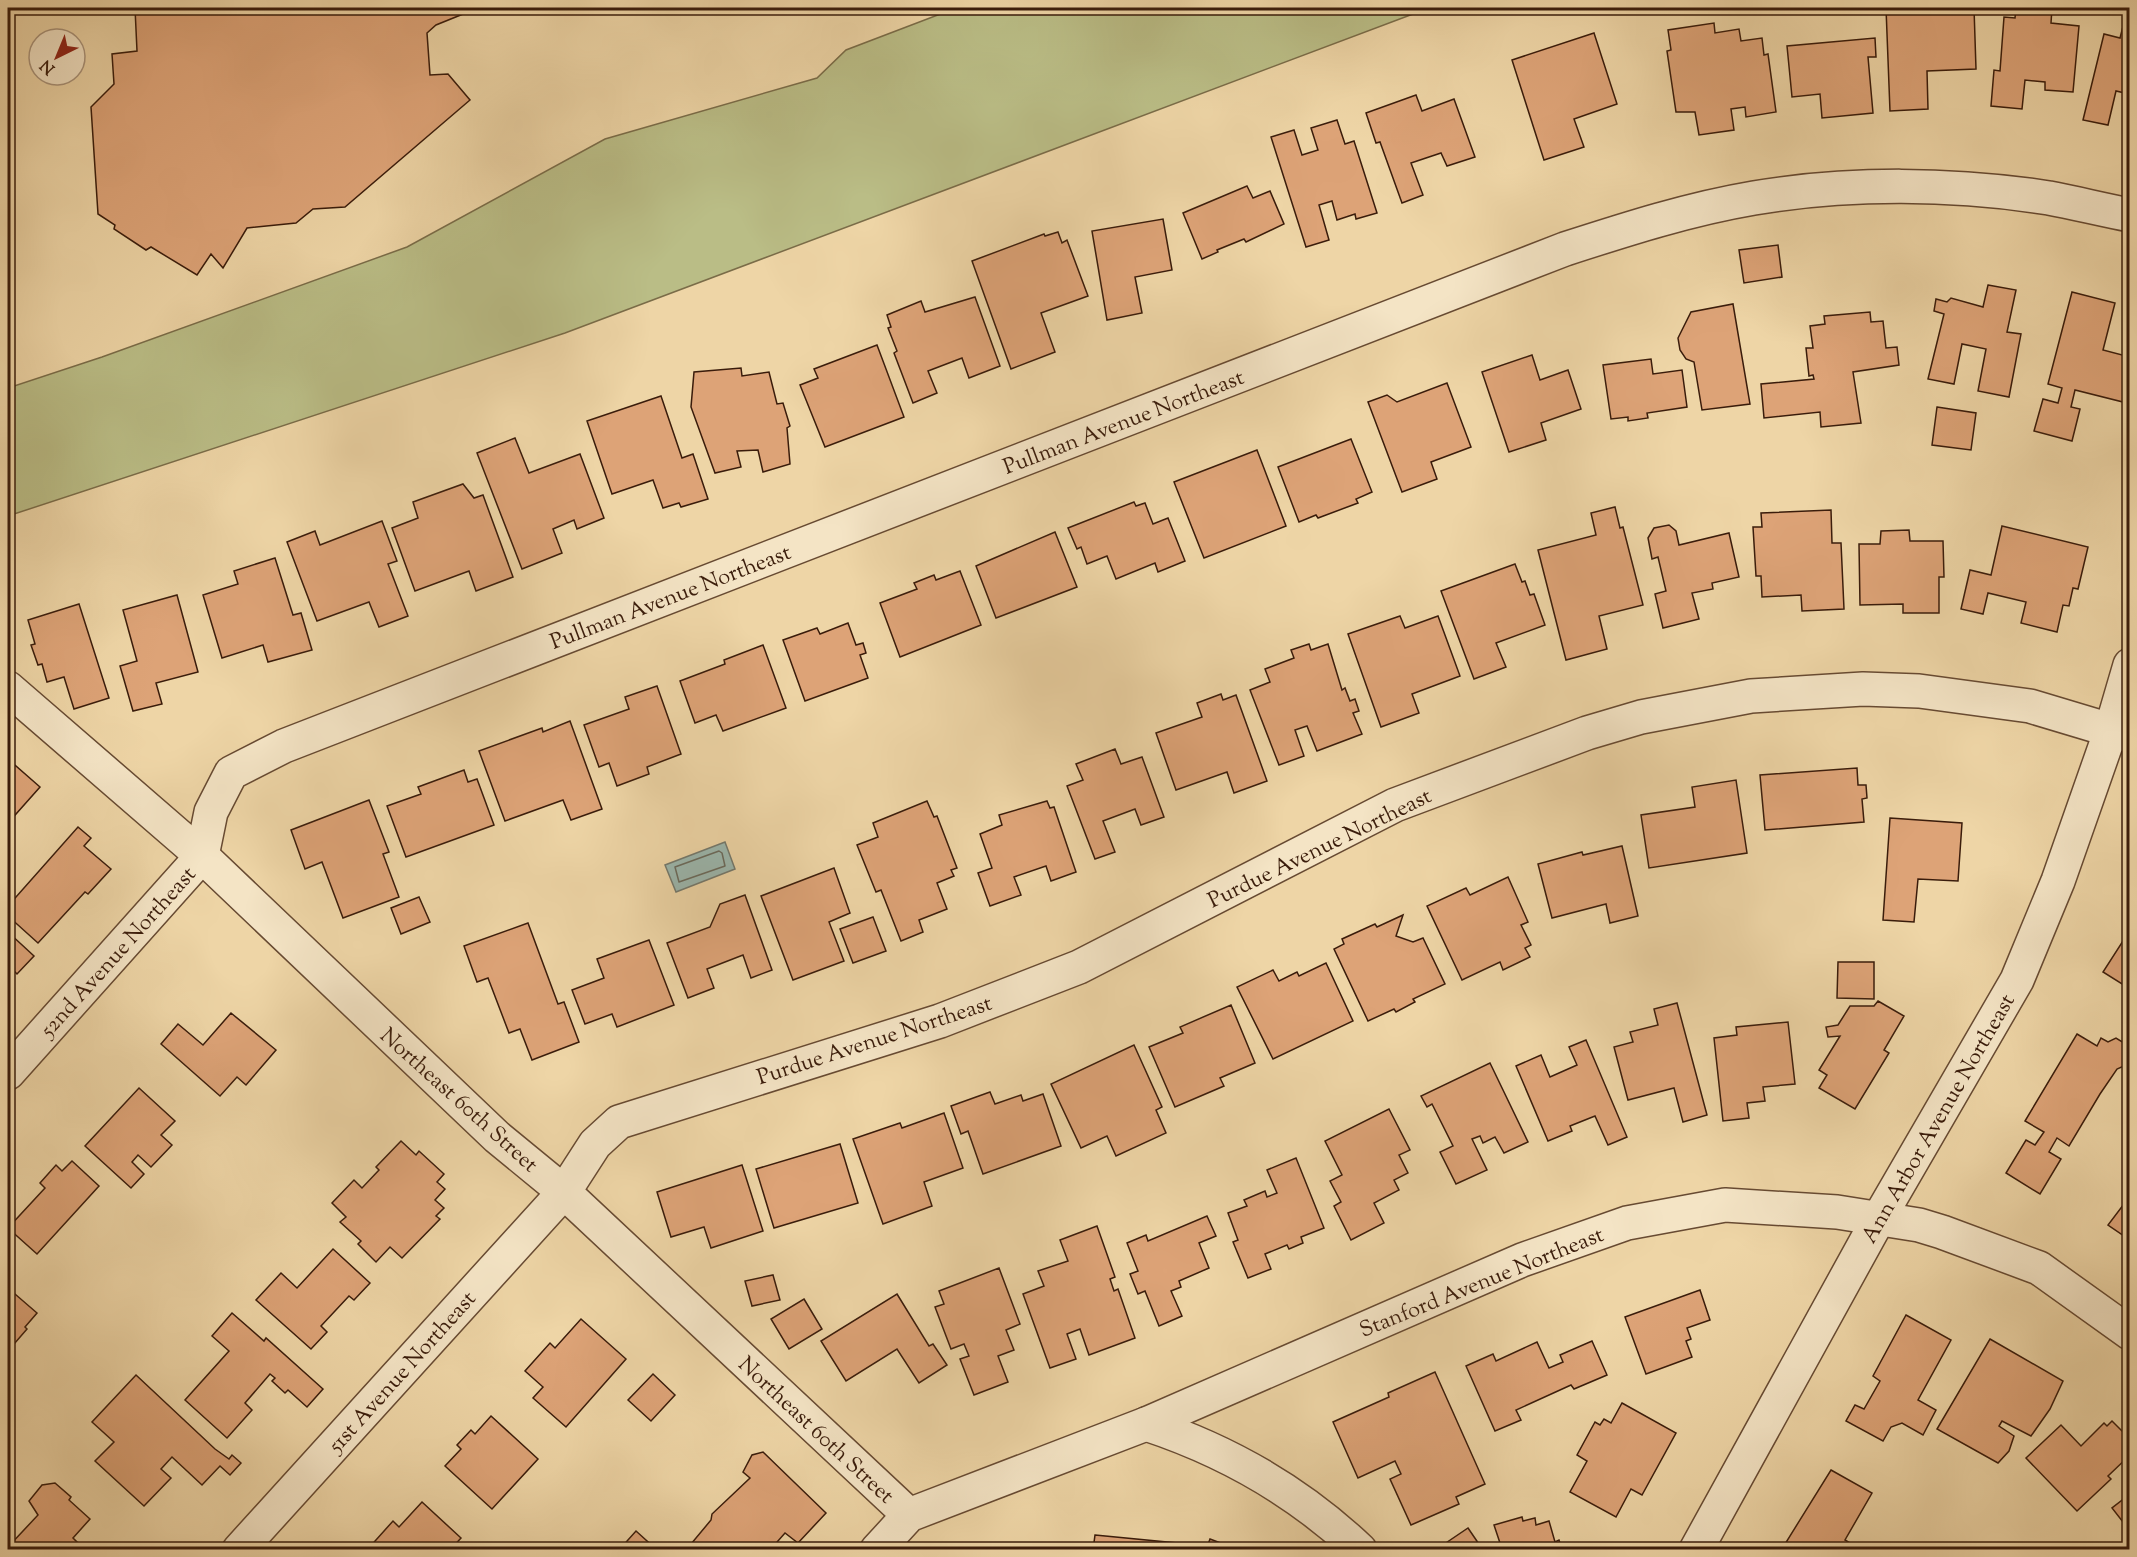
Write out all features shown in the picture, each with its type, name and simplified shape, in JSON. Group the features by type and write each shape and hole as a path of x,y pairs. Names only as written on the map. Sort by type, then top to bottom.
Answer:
{"street":[{"name":"Pullman Avenue Northeast","path":"202,856 211,812 231,773 284,746 1575,245 1659,218 1755,198 1852,188 1951,188 2049,198 2130,215"},
{"name":"Ann Arbor Avenue Northeast","path":"1696,1550 1879,1218 2017,980 2120,733 2130,665"},
{"name":"Northeast 60th Street","path":"8,688 202,856 497,1137 564,1192 909,1515"},
{"name":"Purdue Avenue Northeast","path":"564,1192 595,1144 619,1122 940,1021 1078,967 1395,805 1587,733 1696,705 1773,694 1863,689 1975,697 2030,706 2120,733"},
{"name":"52nd Avenue Northeast","path":"8,1073 202,856"},
{"name":"51st Avenue Northeast","path":"239,1550 564,1192"},
{"name":"Stanford Avenue Northeast","path":"909,1515 1146,1424 1522,1260 1627,1223 1725,1205 1837,1212 1879,1218 1942,1232 2039,1268 2130,1333"},
{"path":"1146,1424 1189,1438 1225,1454 1339,1530 1360,1550"},
{"path":"877,1550 909,1515"}],"green space":[{"path":"956,8 1429,8 565,333 8,516 8,388 102,357 407,247 605,139 817,78 846,50"}],"water":[{"path":"725,842 735,869 676,892 665,865"}],"building":[{"path":"135,8 478,8 436,25 427,33 430,75 448,74 470,100 345,207 313,209 296,223 247,228 223,268 211,254 197,275 151,247 146,250 114,229 115,225 98,214 91,107 114,84 112,54 137,51"},
{"path":"1886,8 1974,8 1976,69 1927,71 1928,109 1890,111"},
{"path":"2016,8 2052,8 2051,23 2079,26 2073,92 2045,90 2045,82 2025,80 2022,109 1991,106 1994,70 2000,71 2004,17 2015,18"},
{"path":"2126,15 2130,16 2130,103 2127,102 2129,94 2116,91 2108,125 2083,120 2104,34 2120,38"},
{"path":"1714,23 1715,33 1739,29 1741,41 1762,38 1764,55 1768,54 1776,112 1746,117 1745,107 1731,109 1734,130 1699,135 1695,112 1676,112 1667,51 1671,50 1668,30"},
{"path":"1594,33 1617,104 1574,119 1584,147 1544,160 1512,60"},
{"path":"1875,38 1876,57 1868,57 1873,113 1822,118 1820,94 1792,97 1787,46"},
{"path":"1416,95 1422,111 1454,99 1475,157 1447,166 1441,153 1411,163 1423,195 1402,203 1380,142 1376,143 1366,113"},
{"path":"1337,120 1345,144 1354,141 1377,213 1356,219 1355,214 1337,220 1332,201 1319,205 1329,240 1306,247 1271,137 1294,130 1302,155 1318,150 1311,128"},
{"path":"1247,186 1253,198 1270,191 1284,224 1246,242 1244,239 1217,250 1218,252 1202,259 1183,213"},
{"path":"1163,219 1172,270 1135,277 1142,313 1107,320 1092,231"},
{"path":"1058,232 1062,243 1067,240 1088,296 1041,313 1055,352 1011,369 972,261 1044,234 1045,236"},
{"path":"1778,245 1782,277 1744,283 1739,250"},
{"path":"1988,285 2016,290 2007,332 2021,334 2009,397 1978,391 1986,349 1962,344 1954,384 1928,379 1944,314 1934,311 1936,299 1947,302 1951,298 1983,307"},
{"path":"2072,292 2115,303 2103,350 2130,357 2130,379 2123,402 2075,390 2071,407 2080,409 2072,441 2034,431 2043,399 2058,403 2062,388 2048,384"},
{"path":"975,297 1000,366 969,378 962,358 928,371 937,393 913,403 894,353 897,351 888,328 891,327 887,315 921,301 925,312"},
{"path":"1733,304 1750,404 1702,410 1694,362 1686,359 1680,350 1678,338 1691,312"},
{"path":"1870,312 1871,322 1883,321 1886,348 1897,347 1899,365 1853,372 1861,423 1821,427 1820,412 1764,418 1761,384 1814,379 1813,375 1809,376 1806,348 1813,348 1810,326 1825,324 1824,316"},
{"path":"877,345 904,417 825,447 800,385 818,378 814,369"},
{"path":"1532,355 1540,380 1568,370 1581,409 1541,423 1546,440 1509,452 1482,372"},
{"path":"1651,359 1653,374 1682,370 1687,407 1647,413 1648,418 1628,421 1628,417 1611,419 1603,365"},
{"path":"741,368 742,376 769,372 777,404 783,403 790,426 787,428 790,464 763,472 758,450 737,451 741,467 715,473 691,407 694,372"},
{"path":"1447,383 1471,447 1431,462 1437,479 1402,492 1368,402 1387,395 1397,402"},
{"path":"661,396 682,458 693,454 708,499 681,507 679,503 663,508 653,480 612,494 587,421"},
{"path":"1937,407 1976,413 1971,450 1932,445"},
{"path":"515,438 529,473 580,454 604,518 577,529 574,520 553,529 562,553 522,569 477,453"},
{"path":"1351,439 1372,492 1356,499 1358,503 1318,518 1316,515 1299,522 1278,467"},
{"path":"1257,450 1286,526 1204,558 1174,482"},
{"path":"463,484 474,498 483,495 513,577 476,591 469,571 415,591 392,528 418,518 413,502"},
{"path":"1134,502 1136,506 1145,503 1153,524 1168,518 1185,561 1158,572 1155,563 1116,579 1107,556 1087,564 1081,547 1077,549 1068,528"},
{"path":"1615,507 1620,528 1623,527 1643,605 1599,616 1607,649 1566,660 1538,550 1596,535 1591,513"},
{"path":"1831,510 1832,543 1841,543 1844,609 1802,611 1801,595 1762,597 1761,576 1756,576 1753,527 1762,527 1761,513"},
{"path":"382,521 397,561 388,564 408,616 379,627 369,602 317,621 287,542 315,531 320,545"},
{"path":"1669,525 1676,531 1679,545 1729,533 1739,577 1712,583 1713,589 1692,593 1699,619 1663,628 1655,594 1666,591 1658,557 1652,559 1648,538 1654,528"},
{"path":"2002,526 2088,547 2078,589 2073,588 2069,606 2063,605 2057,632 2021,623 2026,602 1988,593 1983,614 1961,609 1970,570 1991,575"},
{"path":"1909,530 1910,541 1943,541 1944,577 1939,577 1939,613 1903,613 1903,604 1860,605 1859,544 1880,544 1881,531"},
{"path":"1055,532 1077,587 996,618 976,566"},
{"path":"275,558 293,615 301,613 312,650 268,662 263,645 222,658 203,595 238,584 234,571"},
{"path":"1515,564 1530,595 1534,594 1545,625 1496,643 1506,667 1474,679 1441,591"},
{"path":"960,571 981,625 900,657 880,603 917,589 914,583 934,575 936,580"},
{"path":"177,595 198,672 156,683 162,704 133,711 120,666 137,661 123,610"},
{"path":"79,604 109,698 74,709 64,677 47,682 42,664 38,665 31,645 35,644 28,620"},
{"path":"1400,616 1405,628 1438,616 1460,676 1412,694 1419,713 1381,727 1348,634"},
{"path":"848,623 856,645 863,643 866,653 860,655 868,678 805,701 783,640 817,628 820,634"},
{"path":"1309,644 1311,650 1328,644 1342,690 1345,688 1350,701 1355,699 1359,711 1353,713 1362,734 1317,751 1307,726 1295,730 1304,756 1279,765 1250,690 1270,682 1265,669 1294,658 1291,650"},
{"path":"763,645 786,708 723,731 716,715 695,723 680,681 725,664 724,660"},
{"path":"657,686 681,754 647,767 649,774 617,786 609,763 599,767 584,725 629,709 625,697"},
{"path":"1221,694 1223,700 1236,695 1267,781 1234,793 1227,772 1176,790 1156,733 1202,717 1197,703"},
{"path":"570,721 602,809 571,820 563,800 505,821 479,751 542,728 543,732"},
{"path":"1115,749 1121,764 1142,757 1164,817 1141,825 1135,809 1103,821 1115,852 1095,859 1067,786 1083,780 1076,764"},
{"path":"8,759 40,787 8,823"},
{"path":"1857,768 1858,785 1866,785 1867,798 1862,799 1864,822 1765,830 1760,775"},
{"path":"464,770 468,782 477,779 494,825 406,857 387,806 421,794 418,787"},
{"path":"1736,780 1747,853 1649,868 1641,815 1695,807 1692,787"},
{"path":"369,800 389,852 383,854 399,897 343,918 322,862 305,869 291,830"},
{"path":"927,801 934,817 937,816 957,868 951,870 954,876 937,883 947,909 919,920 923,932 901,941 881,890 876,892 857,845 878,837 873,823"},
{"path":"1047,801 1050,808 1054,807 1076,872 1051,881 1046,866 1014,877 1021,895 990,906 978,873 992,868 980,834 1002,825 999,815"},
{"path":"1890,818 1962,823 1958,881 1918,879 1914,922 1883,920"},
{"path":"78,827 91,838 84,846 111,869 88,894 85,892 38,943 8,916 8,906"},
{"path":"1622,846 1638,916 1610,923 1606,904 1552,918 1538,864 1582,852 1583,855"},
{"path":"834,868 850,913 829,922 844,961 793,980 761,896"},
{"path":"1508,877 1528,922 1521,925 1531,945 1525,948 1530,957 1503,970 1500,962 1462,980 1427,906 1466,888 1470,895"},
{"path":"745,895 772,970 751,978 743,955 707,969 714,988 688,998 667,943 710,927 720,904"},
{"path":"419,897 430,922 401,934 391,908"},
{"path":"1403,915 1396,936 1413,942 1423,938 1445,984 1413,999 1415,1002 1396,1012 1394,1009 1368,1021 1334,949 1344,944 1342,939 1375,924 1377,927"},
{"path":"873,917 886,951 853,963 840,929"},
{"path":"528,923 558,1004 564,1002 579,1042 532,1060 520,1029 509,1033 488,978 477,982 464,946"},
{"path":"2130,930 2130,989 2103,972"},
{"path":"8,932 34,956 17,974 13,970 8,977"},
{"path":"649,940 674,1005 617,1027 612,1014 585,1024 572,990 604,978 597,959"},
{"path":"1838,962 1874,962 1874,999 1837,998"},
{"path":"1326,963 1353,1021 1273,1059 1237,987 1273,970 1279,981 1297,972 1299,976"},
{"path":"1878,1001 1904,1016 1884,1050 1889,1053 1855,1109 1819,1088 1827,1075 1819,1070 1840,1036 1828,1037 1826,1027 1838,1025 1850,1006 1874,1006"},
{"path":"1677,1003 1707,1115 1683,1122 1674,1088 1628,1100 1614,1047 1633,1042 1630,1032 1658,1025 1654,1009"},
{"path":"1231,1005 1255,1063 1220,1078 1224,1086 1175,1107 1149,1047 1183,1033 1180,1027"},
{"path":"231,1013 276,1050 246,1085 237,1077 220,1096 161,1044 178,1024 203,1045"},
{"path":"1788,1022 1795,1084 1763,1087 1765,1101 1747,1103 1749,1118 1723,1121 1714,1038 1737,1035 1736,1027"},
{"path":"2077,1034 2097,1046 2101,1038 2108,1042 2116,1038 2129,1046 2130,1057 2124,1066 2117,1069 2069,1146 2057,1138 2049,1152 2061,1159 2040,1194 2006,1173 2026,1140 2035,1145 2044,1132 2025,1121"},
{"path":"1586,1040 1627,1137 1608,1145 1595,1116 1570,1126 1572,1131 1548,1141 1516,1066 1541,1055 1550,1077 1577,1065 1569,1047"},
{"path":"1134,1045 1162,1107 1156,1110 1166,1133 1116,1156 1107,1136 1081,1148 1051,1084"},
{"path":"1490,1063 1528,1142 1504,1153 1495,1137 1483,1143 1480,1136 1472,1139 1487,1170 1456,1184 1440,1152 1453,1146 1432,1104 1427,1107 1421,1096"},
{"path":"139,1088 175,1121 161,1135 172,1145 151,1167 138,1155 132,1162 144,1174 131,1188 85,1146"},
{"path":"990,1092 995,1104 1021,1095 1023,1101 1043,1094 1061,1146 983,1174 968,1131 961,1134 951,1106"},
{"path":"1389,1109 1410,1150 1399,1155 1408,1173 1394,1180 1399,1190 1374,1203 1384,1223 1351,1240 1334,1206 1341,1202 1330,1181 1342,1175 1325,1141"},
{"path":"944,1113 963,1168 924,1182 932,1206 883,1224 853,1139 900,1123 902,1128"},
{"path":"401,1141 416,1155 419,1151 444,1174 437,1182 445,1189 435,1200 444,1208 436,1216 440,1219 402,1258 390,1247 376,1262 358,1244 361,1241 340,1222 346,1217 332,1203 354,1180 362,1188 379,1170 376,1167"},
{"path":"840,1144 858,1203 774,1228 756,1169"},
{"path":"1296,1158 1324,1228 1301,1237 1303,1243 1289,1249 1287,1245 1265,1254 1271,1269 1248,1278 1233,1242 1238,1240 1228,1213 1247,1206 1244,1200 1265,1191 1267,1197 1277,1193 1267,1170"},
{"path":"72,1161 99,1186 37,1254 8,1228 45,1188 40,1183 56,1165 62,1171"},
{"path":"742,1165 763,1231 711,1248 704,1227 671,1237 657,1192"},
{"path":"2130,1196 2130,1240 2108,1225"},
{"path":"1207,1216 1216,1236 1199,1243 1209,1268 1179,1281 1181,1287 1171,1291 1182,1316 1159,1326 1145,1291 1138,1294 1130,1274 1138,1271 1127,1243 1146,1235 1148,1241"},
{"path":"1097,1226 1115,1277 1110,1279 1114,1291 1118,1289 1135,1338 1089,1355 1080,1329 1067,1334 1076,1359 1050,1368 1023,1294 1044,1286 1038,1271 1068,1261 1060,1240"},
{"path":"333,1249 370,1283 354,1300 349,1296 321,1326 327,1332 311,1349 256,1300 281,1273 297,1288"},
{"path":"999,1268 1020,1324 1006,1330 1014,1350 998,1356 1008,1382 974,1395 960,1359 969,1356 964,1344 951,1349 935,1307 944,1304 939,1291"},
{"path":"773,1275 780,1300 752,1306 745,1281"},
{"path":"8,1288 37,1313 8,1351"},
{"path":"1700,1290 1710,1320 1687,1328 1691,1339 1686,1341 1692,1357 1646,1374 1625,1317"},
{"path":"897,1294 929,1346 933,1344 947,1365 919,1383 897,1349 846,1381 821,1341"},
{"path":"804,1299 822,1329 789,1349 771,1319"},
{"path":"232,1313 264,1341 266,1338 323,1389 307,1407 288,1390 285,1393 272,1381 275,1378 270,1374 245,1403 252,1410 227,1438 185,1400 229,1351 212,1336"},
{"path":"1906,1315 1951,1340 1918,1400 1936,1410 1923,1435 1902,1423 1891,1427 1883,1441 1846,1421 1855,1405 1864,1409 1880,1381 1873,1376"},
{"path":"581,1319 626,1359 566,1427 533,1398 543,1387 525,1371 550,1343 555,1348"},
{"path":"1990,1339 2063,1381 2050,1409 2031,1436 2002,1421 1999,1426 2014,1436 2009,1451 1998,1463 1937,1429"},
{"path":"1592,1341 1607,1375 1574,1389 1571,1385 1516,1410 1521,1420 1495,1431 1466,1366 1493,1354 1496,1361 1537,1342 1549,1368 1563,1362 1560,1355"},
{"path":"1435,1372 1485,1484 1456,1497 1459,1504 1411,1525 1390,1479 1401,1474 1395,1461 1358,1478 1333,1422 1389,1397 1388,1393"},
{"path":"653,1374 675,1395 651,1421 628,1400"},
{"path":"136,1375 215,1449 229,1459 232,1455 241,1463 230,1475 220,1466 202,1485 172,1457 161,1469 171,1478 144,1506 95,1461 114,1442 92,1422"},
{"path":"1622,1403 1676,1433 1642,1495 1631,1489 1616,1517 1570,1492 1587,1461 1577,1455 1595,1422 1600,1425 1604,1419 1611,1423"},
{"path":"491,1416 538,1459 492,1509 445,1466 461,1449 457,1445 471,1430 475,1434"},
{"path":"2112,1421 2130,1439 2130,1455 2108,1476 2111,1479 2077,1511 2026,1458 2061,1425 2081,1446 2104,1423 2107,1426"},
{"path":"763,1452 826,1513 798,1543 785,1533 770,1550 686,1550 711,1520 712,1514 750,1478 743,1472 752,1455"},
{"path":"1831,1470 1872,1493 1845,1540 1855,1546 1853,1550 1794,1550 1785,1544"},
{"path":"55,1483 71,1497 69,1500 90,1519 73,1538 78,1543 74,1550 11,1550 8,1547 38,1515 29,1501 42,1485"},
{"path":"2130,1494 2130,1531 2112,1508"},
{"path":"422,1502 461,1538 450,1550 367,1550 393,1521 399,1527"},
{"path":"1522,1517 1523,1521 1535,1518 1536,1525 1549,1521 1555,1542 1559,1540 1562,1550 1489,1550 1501,1546 1494,1525"},
{"path":"1468,1528 1483,1550 1437,1549"},
{"path":"636,1531 657,1550 619,1550"},
{"path":"1095,1535 1177,1543 1177,1550 1093,1550"},
{"path":"1210,1539 1239,1550 1206,1550"}]}
